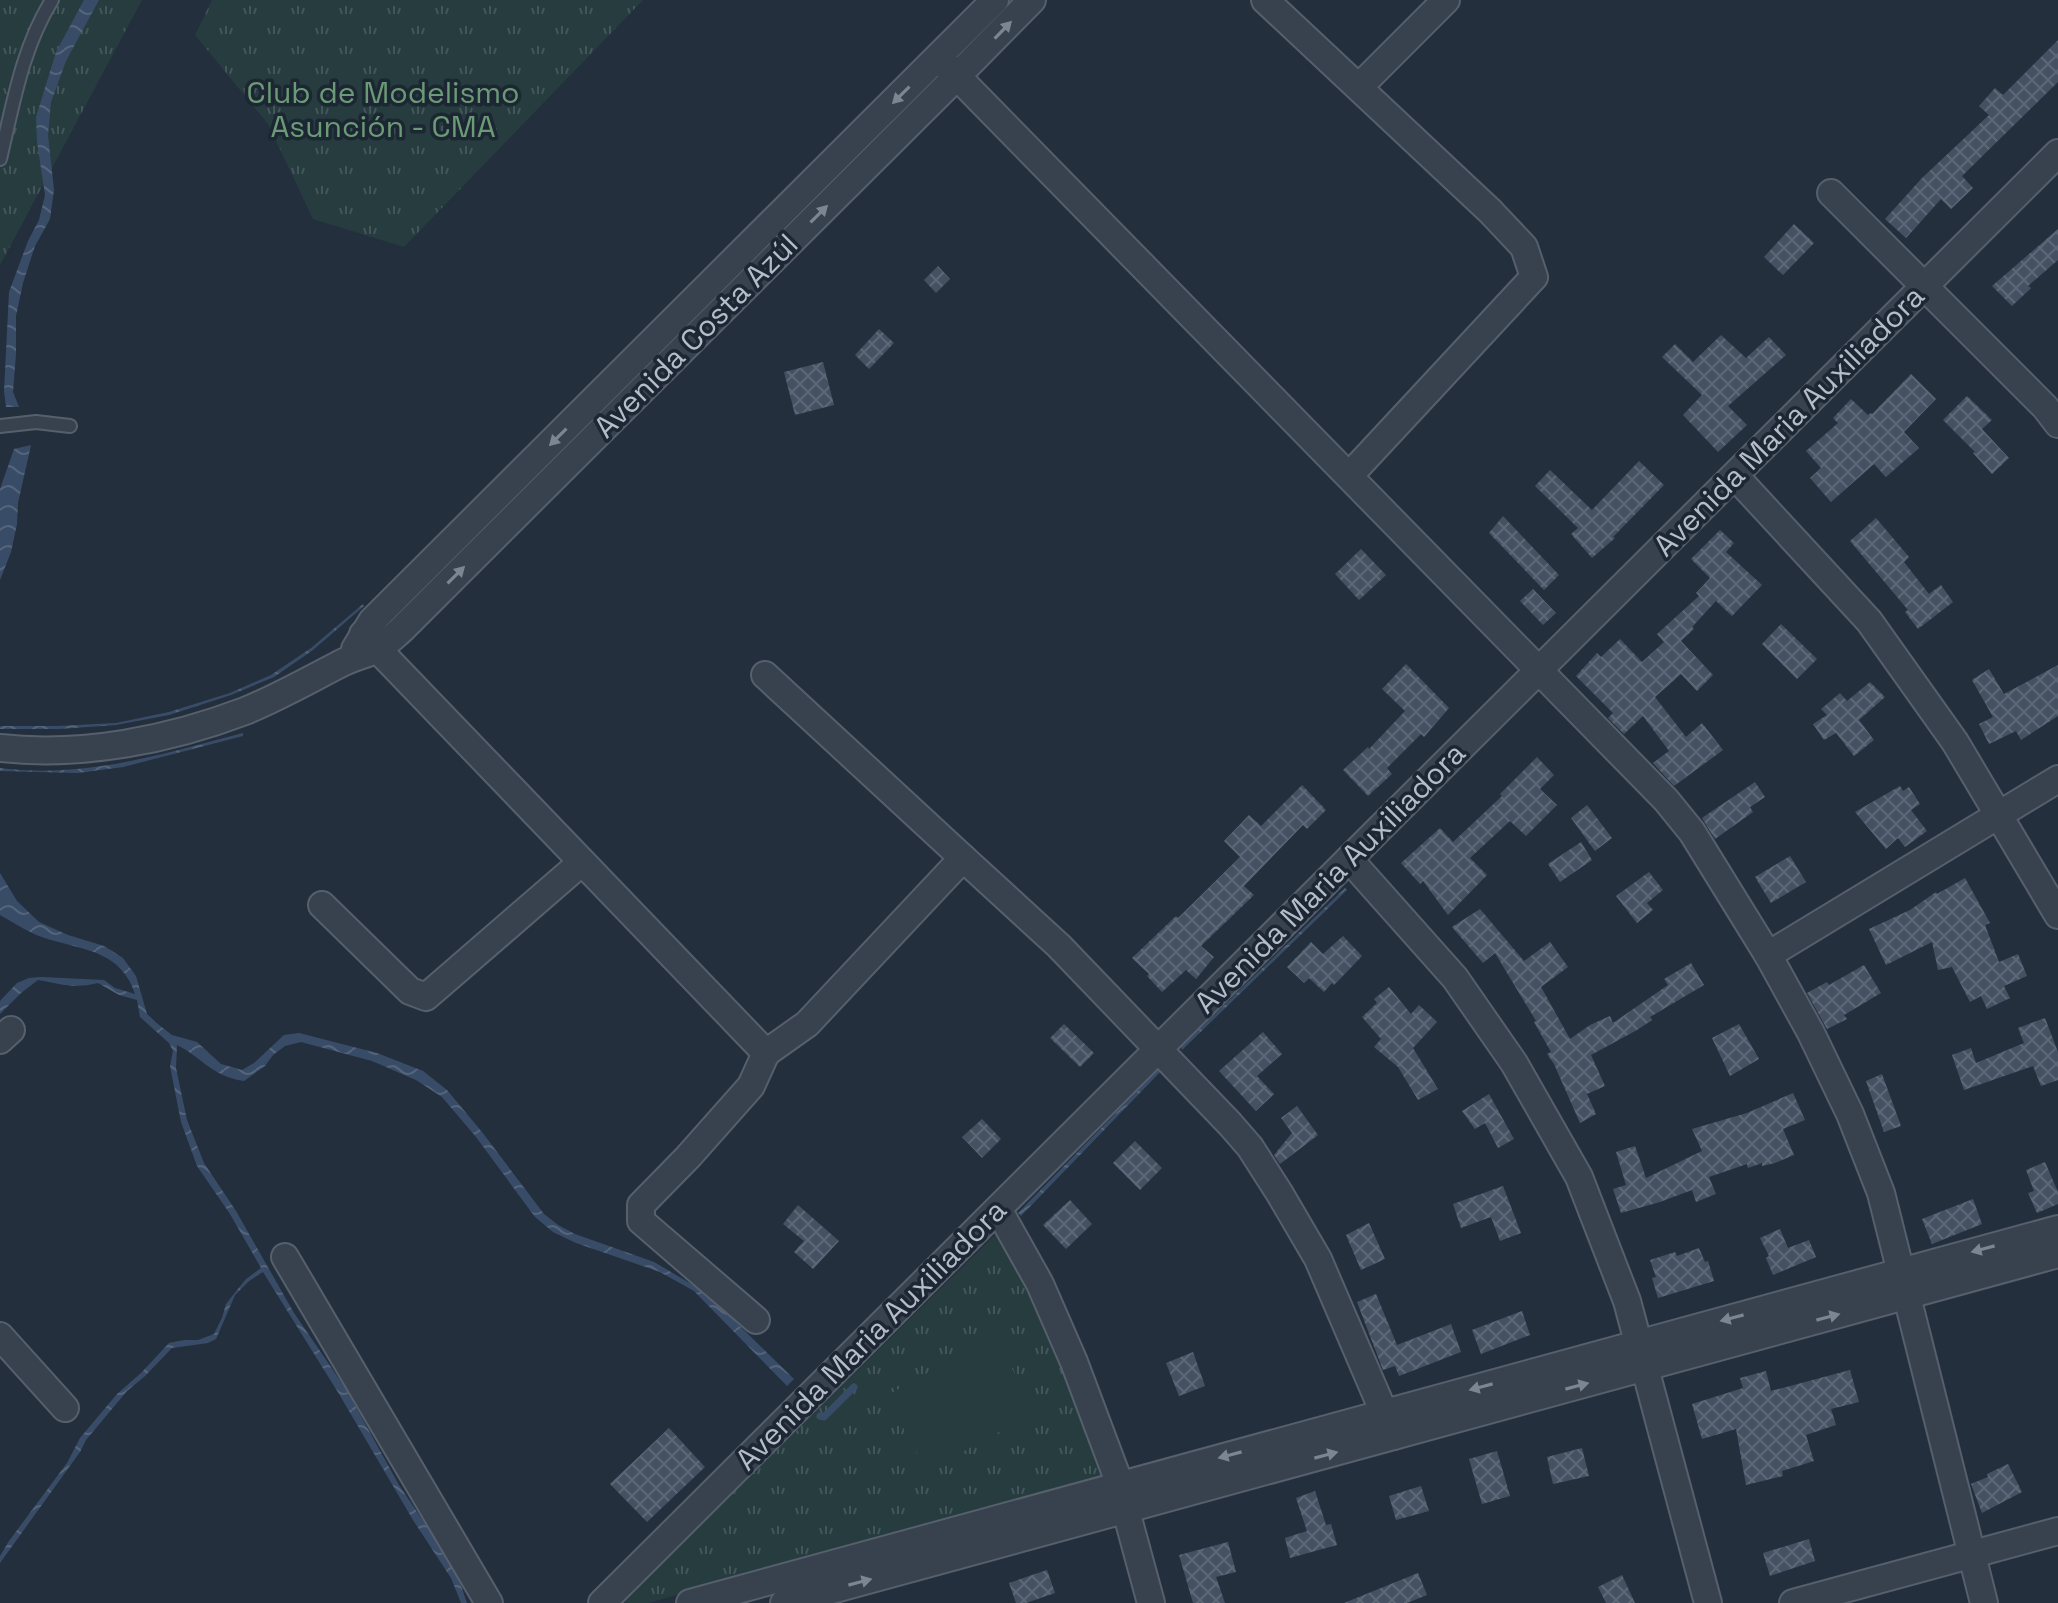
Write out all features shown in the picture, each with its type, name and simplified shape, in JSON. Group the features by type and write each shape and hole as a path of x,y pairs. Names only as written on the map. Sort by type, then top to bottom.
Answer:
{"street":[{"name":"Avenida Costa Azúl","path":"0,748 74,749 120,744 198,727 284,694 351,658 370,642 401,630 769,264 948,67 995,0"},
{"name":"Avenida Costa Azúl","path":"370,642 372,621 750,245 948,67 1032,0"},
{"path":"1265,0 1490,211 1524,247 1534,277 1349,476"},
{"path":"1359,87 1446,0"},
{"path":"948,67 1666,800 1692,832 1768,955 1811,1033 1850,1114 1881,1193 1984,1603"},
{"name":"Avenida Maria Auxiliadora","path":"602,1603 2058,153"},
{"path":"1831,193 2045,407 2058,424"},
{"path":"750,245 769,264"},
{"path":"1735,476 1869,621 1955,742 2058,915"},
{"path":"370,642 766,1053"},
{"path":"765,675 1059,946 1240,1136 1280,1194 1318,1259 1389,1425"},
{"path":"1768,955 2058,779"},
{"path":"756,1320 641,1221 641,1205 751,1086 766,1053 807,1024 963,858"},
{"path":"1349,859 1455,978 1514,1063 1579,1177 1627,1301 1708,1603"},
{"path":"322,905 410,991 426,997 582,862"},
{"path":"998,1209 1040,1284 1074,1362 1122,1498 1151,1603"},
{"path":"690,1603 1122,1498 1642,1356 1904,1284 2058,1229"},
{"path":"1904,1284 2058,1254"},
{"path":"285,1257 489,1603"},
{"path":"0,1336 65,1408"},
{"path":"784,1603 1122,1498"},
{"path":"1793,1603 2058,1531"}],"lane":[{"path":"0,159 20,74 41,17 52,0"},
{"path":"0,426 36,422 70,426"}],"green space":[{"path":"0,0 142,0 0,265"},
{"name":"Club de Modelismo Asunción - CMA","path":"212,0 643,0 404,247 313,219 268,124 195,35"},
{"path":"996,1236 1016,1268 1056,1354 1102,1471 1099,1478 648,1603 625,1603 628,1597"},
{"path":"994,1336 1036,1412 927,1471 886,1396"}],"water":[{"path":"84,0 99,0 66,61 51,102 48,135 54,190 50,219 35,246 16,316 13,392 19,407 6,407 4,391 9,292 39,220 45,195 36,117 56,52"},
{"path":"31,445 11,552 0,580 0,489 14,449"},
{"path":"363,604 313,650 274,677 231,695 169,715 116,725 0,729 0,726 116,723 169,712 230,693 271,675 311,648"},
{"path":"243,733 243,736 123,767 78,773 0,771 0,768 32,771 93,767 153,756"},
{"path":"0,873 17,901 39,922 104,946 123,958 136,976 147,1014 172,1035 197,1042 221,1064 242,1070 284,1035 299,1033 377,1053 423,1071 447,1090 544,1214 575,1234 654,1262 705,1292 794,1379 787,1386 694,1291 660,1272 553,1232 535,1217 442,1097 416,1080 372,1061 301,1042 285,1046 244,1081 215,1071 177,1045 176,1068 187,1120 204,1163 236,1211 294,1313 346,1389 399,1485 446,1555 457,1574 467,1603 461,1603 451,1578 263,1272 235,1295 216,1339 172,1348 127,1391 86,1440 0,1563 0,1556 9,1541 67,1463 80,1438 117,1394 169,1343 198,1340 214,1334 226,1304 246,1279 261,1268 230,1214 197,1166 181,1122 170,1066 173,1051 169,1043 140,1017 137,1000 119,995 98,983 74,986 38,980 0,1014 0,1001 17,983 29,978 104,980 115,988 135,994 121,970 102,955 37,935 0,915"},
{"path":"1345,888 1347,890 1182,1050 1181,1047"},
{"path":"1162,1066 1164,1068 1021,1216 1018,1213"}],"building":[{"path":"2058,40 2058,82 1962,176 1973,188 1951,209 1941,199 1906,238 1885,219 1922,178 1989,115 1979,106 1995,88 2003,95"},
{"path":"1794,224 1814,243 1783,275 1764,257"},
{"path":"2058,229 2058,260 2028,286 2031,288 2012,306 1992,286"},
{"path":"938,266 950,279 936,293 924,280"},
{"path":"879,329 894,343 869,369 855,355"},
{"path":"1721,335 1746,358 1769,337 1786,355 1728,406 1747,425 1718,452 1683,415 1702,395 1662,357 1675,344 1693,362"},
{"path":"823,362 834,405 795,415 784,372"},
{"path":"1911,374 1936,399 1904,432 1919,448 1886,477 1874,464 1831,502 1810,478 1821,468 1806,451 1838,423 1833,418 1851,399 1868,415 1872,414"},
{"path":"1967,396 1992,420 1982,429 2009,458 1992,474 1943,420"},
{"path":"1639,461 1664,485 1592,558 1571,534 1578,528 1535,486 1550,470 1592,510"},
{"path":"1503,516 1559,575 1544,590 1489,533"},
{"path":"1876,518 1909,557 1904,562 1929,594 1941,585 1953,602 1918,629 1905,612 1908,610 1850,541"},
{"path":"1720,530 1734,543 1726,552 1762,585 1732,616 1716,601 1681,641 1713,675 1697,691 1681,674 1655,697 1686,737 1702,723 1723,750 1674,786 1653,763 1669,751 1643,716 1624,734 1608,718 1613,713 1576,676 1597,653 1601,657 1620,639 1642,662 1664,642 1657,634 1699,596 1696,593 1710,578 1691,559"},
{"path":"1361,549 1386,575 1359,600 1335,574"},
{"path":"1533,589 1556,613 1543,625 1520,601"},
{"path":"1781,624 1817,659 1797,679 1762,644"},
{"path":"1406,664 1449,708 1424,737 1421,734 1387,768 1392,774 1368,796 1343,770 1369,749 1405,711 1382,689"},
{"path":"2058,665 2058,716 2021,740 2016,731 1989,744 1979,724 1993,717 1972,680 1989,669 2004,694"},
{"path":"1870,682 1885,697 1859,720 1874,740 1854,756 1836,733 1824,740 1813,724 1827,715 1821,709 1840,693 1847,701"},
{"path":"1537,757 1554,775 1540,789 1557,805 1526,836 1510,821 1470,858 1487,875 1448,915 1423,881 1420,884 1401,863 1440,828 1453,842 1502,796 1500,794"},
{"path":"1755,782 1765,797 1750,807 1753,812 1715,839 1702,818"},
{"path":"1302,785 1326,810 1307,829 1303,825 1244,886 1254,895 1201,946 1214,957 1196,979 1186,970 1162,992 1132,958 1240,857 1224,841 1249,815 1261,826"},
{"path":"1900,786 1903,791 1909,787 1920,804 1911,810 1927,831 1905,847 1898,838 1886,849 1855,812"},
{"path":"1587,805 1612,838 1595,851 1571,818"},
{"path":"1581,842 1592,860 1560,882 1548,864"},
{"path":"1790,856 1806,882 1771,903 1755,877"},
{"path":"1649,872 1663,890 1647,903 1653,910 1637,923 1616,896"},
{"path":"1965,878 1990,923 1985,925 1999,962 2018,954 2027,976 2004,986 2010,998 1987,1009 1981,996 1970,1002 1952,967 1938,970 1932,942 1886,965 1869,929 1910,910 1936,892"},
{"path":"1480,909 1524,961 1550,942 1568,967 1541,987 1570,1039 1610,1016 1613,1023 1668,985 1664,979 1691,963 1704,985 1650,1017 1652,1020 1637,1030 1591,1055 1605,1086 1587,1094 1596,1114 1580,1123 1547,1054 1551,1052 1536,1021 1495,953 1483,963 1452,927"},
{"path":"1343,936 1362,956 1324,992 1309,978 1304,983 1287,967 1311,942 1323,954"},
{"path":"1864,965 1881,993 1844,1015 1847,1019 1827,1029 1807,993 1827,982 1829,985"},
{"path":"1389,987 1411,1014 1419,1005 1437,1022 1413,1048 1438,1089 1418,1100 1398,1067 1374,1047 1381,1039 1362,1017 1377,1003 1374,999"},
{"path":"2045,1018 2058,1052 2058,1080 2041,1086 2033,1066 1964,1090 1952,1055 1971,1048 1976,1063 2024,1043 2018,1028"},
{"path":"1064,1024 1094,1053 1080,1067 1050,1038"},
{"path":"1739,1024 1759,1059 1730,1076 1712,1038"},
{"path":"1263,1032 1282,1054 1257,1076 1274,1094 1256,1111 1219,1071"},
{"path":"1882,1074 1901,1126 1884,1132 1866,1081"},
{"path":"1793,1093 1805,1120 1783,1129 1794,1155 1762,1166 1762,1163 1748,1168 1747,1164 1709,1177 1716,1194 1696,1202 1692,1190 1621,1213 1613,1189 1626,1185 1616,1152 1635,1146 1646,1178 1702,1151 1692,1129 1747,1113"},
{"path":"1489,1094 1514,1139 1498,1148 1485,1123 1475,1129 1462,1111"},
{"path":"1297,1106 1318,1135 1280,1164 1274,1155 1292,1133 1281,1118"},
{"path":"982,1119 1001,1139 982,1158 962,1137"},
{"path":"1135,1141 1162,1168 1140,1190 1113,1163"},
{"path":"2045,1162 2058,1192 2058,1204 2037,1213 2028,1193 2034,1191 2026,1170"},
{"path":"1503,1186 1521,1233 1500,1241 1491,1217 1461,1228 1453,1204"},
{"path":"1973,1199 1982,1224 1932,1244 1922,1219"},
{"path":"1070,1200 1092,1224 1066,1249 1043,1225"},
{"path":"798,1205 839,1241 813,1269 794,1252 804,1241 783,1224"},
{"path":"1369,1223 1385,1259 1361,1270 1346,1235"},
{"path":"1780,1229 1788,1248 1809,1240 1816,1257 1773,1275 1766,1258 1769,1256 1760,1238"},
{"path":"1699,1248 1705,1262 1708,1261 1714,1281 1658,1298 1650,1260 1675,1252 1677,1256"},
{"path":"1376,1294 1397,1345 1451,1324 1461,1352 1399,1376 1395,1366 1383,1370 1357,1302"},
{"path":"1522,1311 1530,1335 1481,1354 1472,1330"},
{"path":"1193,1352 1205,1386 1179,1396 1166,1363"},
{"path":"1850,1370 1859,1402 1831,1409 1836,1425 1806,1435 1814,1461 1782,1471 1783,1476 1746,1485 1736,1429 1702,1439 1692,1404 1743,1388 1740,1378 1766,1371 1771,1391"},
{"path":"669,1428 705,1467 647,1522 610,1484"},
{"path":"1582,1448 1589,1476 1553,1484 1547,1457"},
{"path":"1497,1451 1510,1496 1482,1504 1469,1459"},
{"path":"2008,1464 2022,1492 1982,1513 1971,1484"},
{"path":"1421,1486 1429,1511 1396,1520 1389,1496"},
{"path":"1315,1491 1326,1525 1331,1524 1337,1545 1290,1558 1285,1538 1307,1531 1296,1498"},
{"path":"1809,1539 1815,1561 1770,1576 1763,1553"},
{"path":"1228,1542 1236,1572 1216,1577 1225,1603 1193,1603 1179,1555"},
{"path":"1047,1570 1055,1593 1026,1603 1016,1603 1009,1583"},
{"path":"1418,1573 1427,1595 1407,1603 1344,1603"},
{"path":"1622,1575 1635,1603 1606,1603 1598,1587"}],"waterway":[{"path":"820,1416 824,1417 854,1387"}]}
